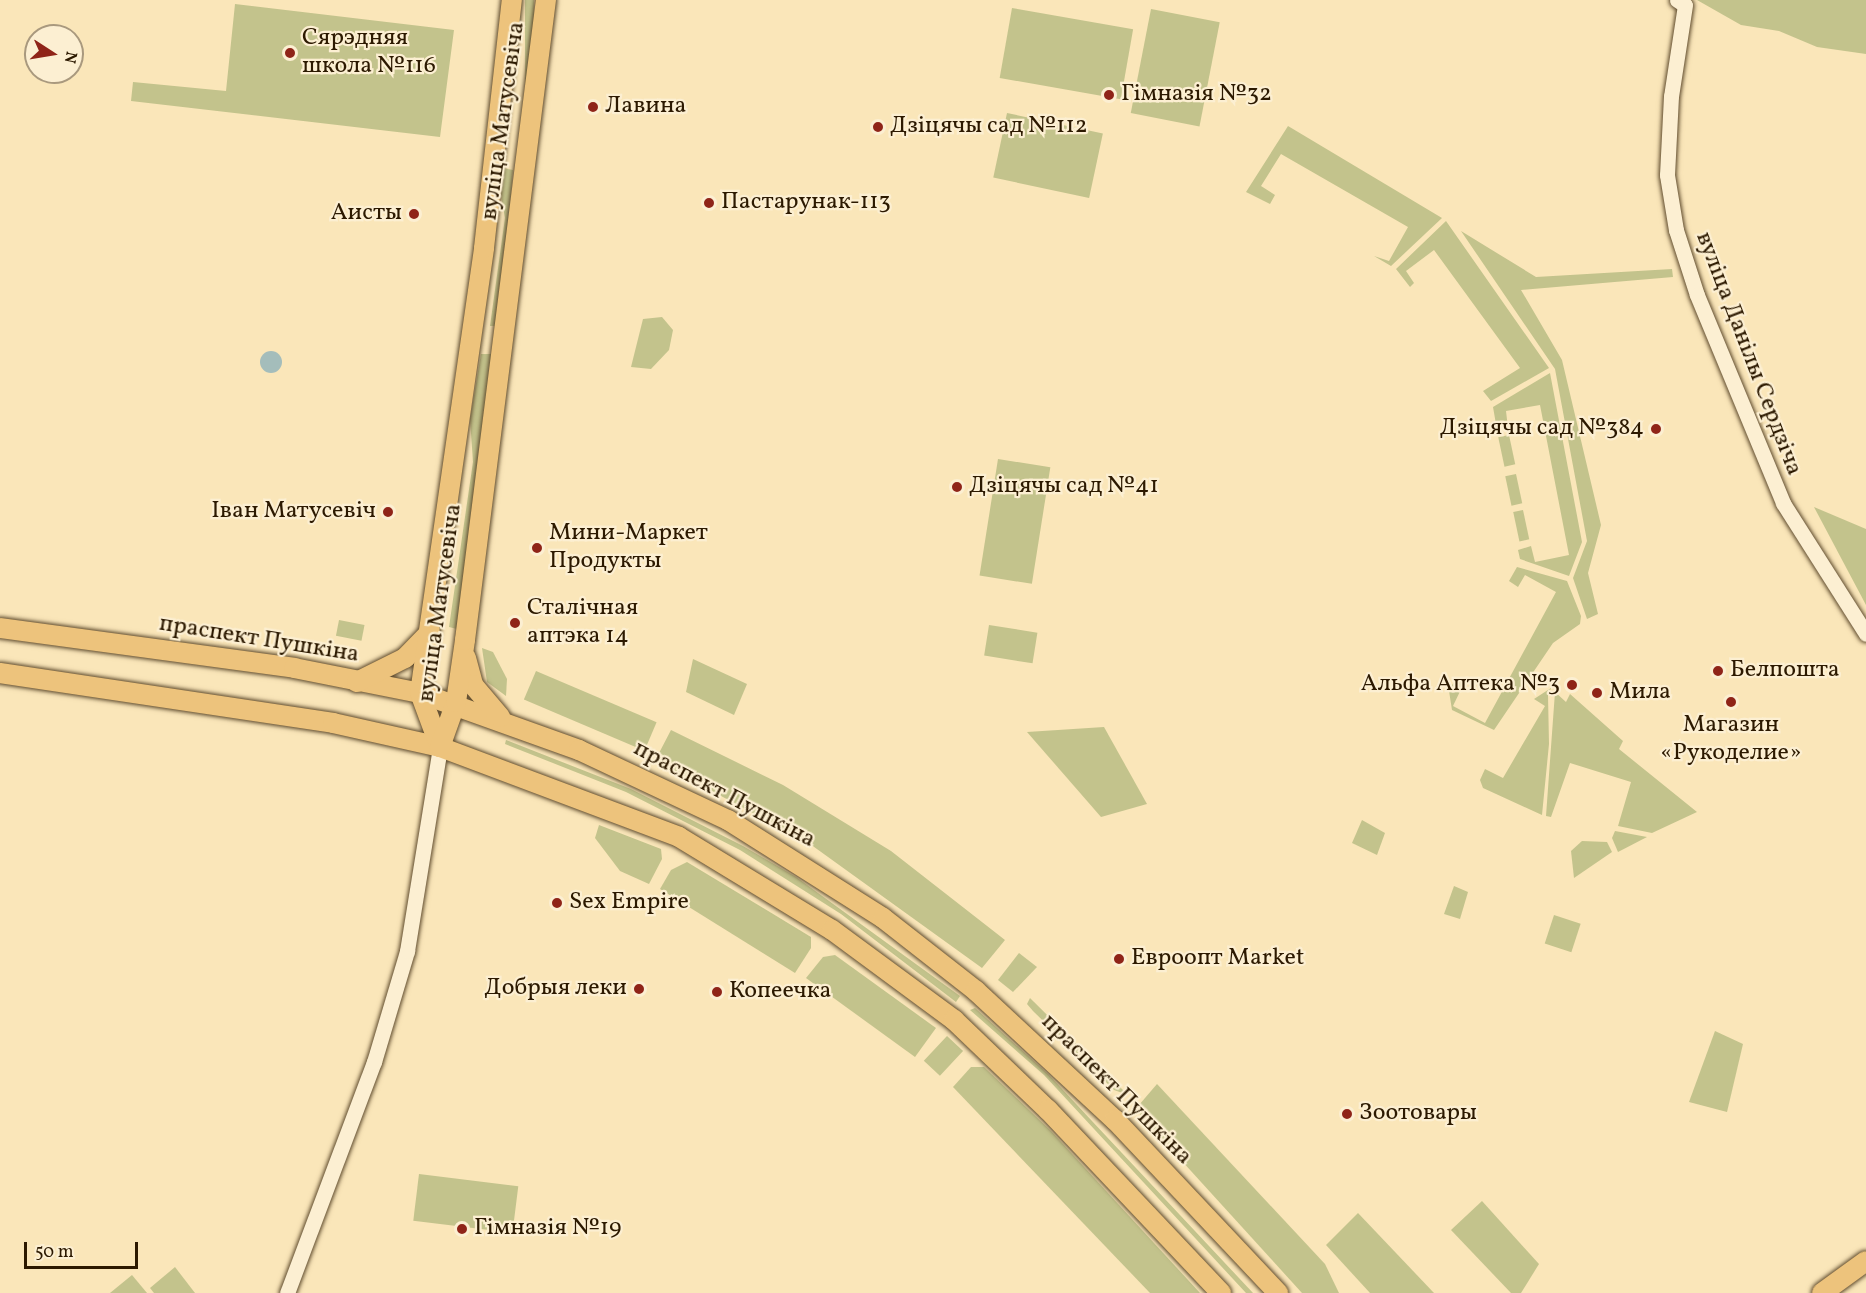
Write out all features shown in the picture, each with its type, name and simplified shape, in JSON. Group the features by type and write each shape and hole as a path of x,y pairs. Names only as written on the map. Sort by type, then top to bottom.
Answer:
{"main road":[{"name":"вуліца Матусевіча","path":"440,747 420,693 484,248 512,0"},
{"name":"вуліца Матусевіча","path":"440,747 456,702 464,649 546,0"},
{"path":"484,248 485,329 493,335 504,325"},
{"name":"праспект Пушкіна","path":"0,628 294,668 456,702 579,750 728,820 883,918 1014,1025 1115,1120 1278,1293"},
{"path":"357,682 405,658 430,632"},
{"path":"464,649 473,685 503,722"},
{"path":"0,673 287,715 440,747 679,837 832,930 954,1020 1047,1110 1221,1293"},
{"path":"1822,1293 1866,1261"}],"street":[{"name":"вуліца Данілы Сердзіча","path":"1677,0 1685,5 1679,23 1667,166 1676,230 1697,295 1779,494 1866,634"},
{"path":"287,1293 374,1062 407,951 440,747"}],"green space":[{"path":"525,0 534,0 534,155 525,155"},
{"path":"1697,0 1866,0 1866,54 1817,47 1779,31 1741,25"},
{"path":"235,4 454,30 440,137 131,101 133,82 226,91"},
{"path":"1012,8 1133,29 1121,99 1000,78"},
{"path":"1151,9 1220,22 1199,126 1131,113"},
{"path":"1007,113 1103,133 1089,198 993,178"},
{"path":"1288,126 1442,218 1391,266 1374,256 1389,261 1408,227 1281,154 1261,186 1275,195 1270,204 1246,192"},
{"path":"503,168 513,170 509,219 496,326 490,326 505,218 500,191"},
{"path":"1446,221 1549,368 1491,401 1483,391 1520,368 1434,250 1406,271 1414,283 1410,287 1396,269"},
{"path":"1461,231 1536,277 1672,269 1673,277 1521,290 1562,360 1601,525 1588,573 1598,614 1587,619 1573,578 1587,541 1555,369"},
{"path":"662,317 673,330 669,350 651,369 631,367 643,319"},
{"path":"481,354 492,354 457,629 449,627 473,462 470,419"},
{"path":"1550,373 1582,542 1569,576 1520,559 1518,550 1531,546 1535,562 1569,555 1540,405 1506,411 1508,428 1497,430 1493,407"},
{"path":"1509,435 1515,464 1504,467 1498,437"},
{"path":"998,459 1050,467 1032,584 980,576"},
{"path":"1516,474 1522,503 1511,506 1505,476"},
{"path":"1814,507 1866,529 1866,605"},
{"path":"1523,510 1529,539 1519,541 1513,512"},
{"path":"1517,567 1567,581 1581,616 1580,624 1553,643 1494,730 1452,710 1449,691 1456,678 1464,683 1453,706 1485,723 1556,592 1525,575 1518,587 1509,581"},
{"path":"339,620 365,625 361,641 336,636"},
{"path":"989,625 1037,633 1033,663 984,656"},
{"path":"482,648 493,652 507,679 506,696 487,682"},
{"path":"693,659 747,684 734,715 686,692"},
{"path":"536,671 657,722 644,751 524,700"},
{"path":"1551,688 1548,695 1549,744 1542,815 1483,788 1480,780 1485,769 1503,778 1545,706 1534,699"},
{"path":"1555,692 1566,702 1570,694 1623,741 1619,749 1697,812 1652,833 1618,826 1631,782 1570,763 1551,817 1546,816"},
{"path":"1104,727 1147,804 1101,817 1027,732"},
{"path":"671,730 783,785 891,851 1005,940 982,968 810,844 662,764 658,755"},
{"path":"506,740 631,789 743,846 796,877 960,996 956,1002 841,914 740,850 626,792 505,744"},
{"path":"1362,820 1385,833 1377,855 1352,843"},
{"path":"599,825 661,849 662,859 649,884 620,871 595,838"},
{"path":"1615,831 1647,837 1618,852 1612,838"},
{"path":"1582,841 1607,842 1612,852 1574,878 1571,851"},
{"path":"687,862 811,937 811,948 795,973 660,889 671,870"},
{"path":"1454,886 1468,892 1460,919 1444,914"},
{"path":"1554,915 1581,924 1571,952 1545,944"},
{"path":"1019,953 1037,967 1013,992 998,980"},
{"path":"835,955 936,1028 915,1057 806,978 823,957"},
{"path":"1030,998 1128,1095 1114,1090 1033,1011 1027,1004"},
{"path":"975,1008 1048,1074 1253,1293 1246,1293 1044,1075 970,1010"},
{"path":"1715,1031 1743,1044 1727,1112 1689,1102"},
{"path":"947,1036 963,1051 940,1076 924,1061"},
{"path":"971,1067 984,1067 1051,1131 1200,1293 1150,1293 953,1087"},
{"path":"1157,1084 1325,1264 1339,1293 1302,1293 1140,1115 1139,1105"},
{"path":"419,1174 518,1186 513,1233 413,1221"},
{"path":"1482,1201 1539,1264 1521,1293 1511,1293 1451,1230"},
{"path":"1358,1213 1434,1293 1370,1293 1326,1245"},
{"path":"175,1267 195,1293 154,1293 150,1288"},
{"path":"132,1275 147,1293 110,1293"}],"water":[{"path":"271,351 279,354 282,362 279,370 271,373 263,370 260,362 263,354"}],"place":[{"name":"Сярэдняя школа №116","path":"290,53"},
{"name":"Гімназія №32","path":"1109,95"},
{"name":"Лавина","path":"593,107"},
{"name":"Дзіцячы сад №112","path":"878,127"},
{"name":"Пастарунак-113","path":"709,203"},
{"name":"Аисты","path":"414,214"},
{"name":"Дзіцячы сад №384","path":"1656,429"},
{"name":"Дзіцячы сад №41","path":"957,487"},
{"name":"Іван Матусевіч","path":"388,512"},
{"name":"Мини-Маркет Продукты","path":"537,548"},
{"name":"Сталічная аптэка 14","path":"515,623"},
{"name":"Белпошта","path":"1718,671"},
{"name":"Альфа Аптека №3","path":"1572,685"},
{"name":"Мила","path":"1597,693"},
{"name":"Магазин «Рукоделие»","path":"1731,702"},
{"name":"Sex Empire","path":"557,903"},
{"name":"Евроопт Market","path":"1119,959"},
{"name":"Добрыя леки","path":"639,989"},
{"name":"Копеечка","path":"717,992"},
{"name":"Зоотовары","path":"1347,1114"},
{"name":"Гімназія №19","path":"462,1229"}]}
